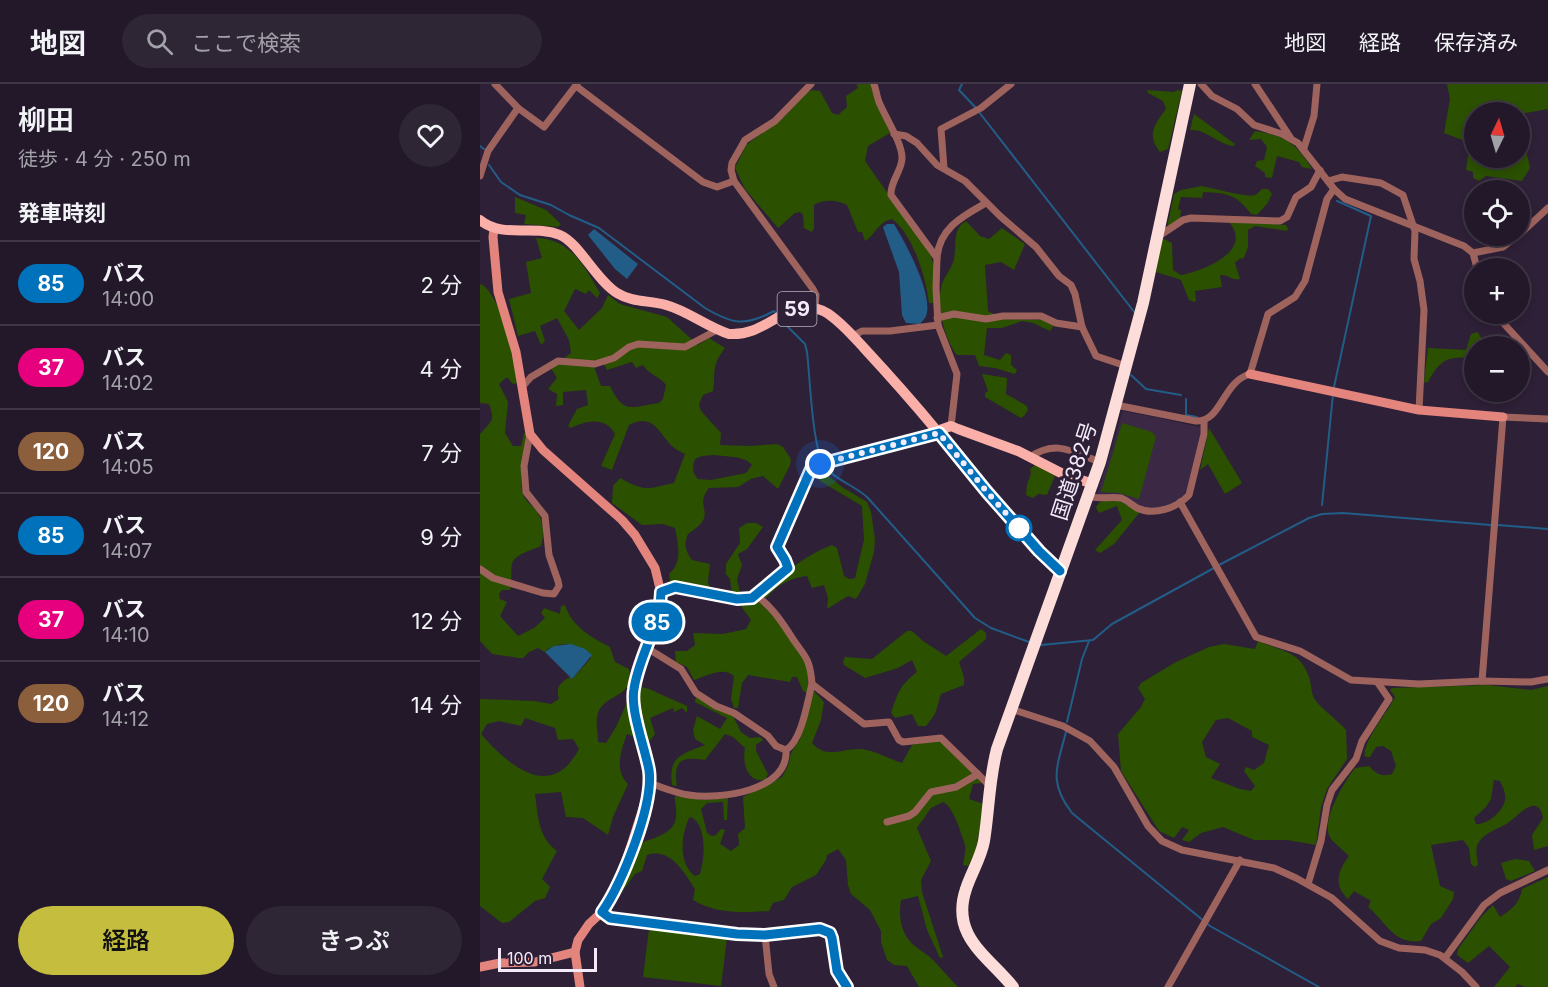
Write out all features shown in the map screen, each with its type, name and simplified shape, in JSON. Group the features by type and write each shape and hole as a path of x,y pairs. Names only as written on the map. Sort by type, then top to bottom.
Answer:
{"highway":[{"name":"国道382号","path":"1013,987 972,942 962,917 964,895 982,849 993,764 1060,571 1093,484 1116,405 1143,303 1190,84"}],"main road":[{"name":"59","path":"485,226 549,232 563,236 604,283 618,294 637,302 664,304 729,334 746,333 799,309 815,308 829,314 853,336 906,393 938,432"},
{"path":"938,432 951,426 1093,484"}],"street":[{"path":"495,84 518,108 544,127 576,85 703,182 717,187 734,181"},
{"path":"811,84 775,121 745,140 732,163 731,170 734,181 813,289 816,295 815,308"},
{"path":"874,84 902,157 898,174 890,188 891,195 937,258"},
{"path":"944,168 941,129 981,108 1011,84"},
{"path":"1202,84 1212,96 1237,109 1254,125 1290,138 1304,148 1334,189 1355,204 1464,246 1473,253 1474,258"},
{"path":"1255,84 1290,138"},
{"path":"1304,148 1314,116 1317,84"},
{"path":"480,176 488,151 518,108"},
{"path":"894,134 906,136 917,143 937,165 964,181 1036,247 1059,276 1071,285 1082,327 1096,356 1126,366"},
{"path":"1157,233 1162,234 1191,218 1280,221 1287,217 1296,197 1311,188 1320,170"},
{"path":"1328,181 1342,177 1360,182 1381,183 1403,195 1416,240 1414,259 1424,310 1419,410"},
{"path":"1250,374 1268,314 1295,297 1305,281 1327,199 1334,189"},
{"path":"951,426 957,375 938,322 938,246 953,224 986,203"},
{"path":"1530,224 1548,208"},
{"path":"480,569 493,578 550,595 557,590 558,581 549,555 545,516 526,492 524,466 530,434 523,386 516,352 498,292 493,237 485,226"},
{"path":"1473,253 1504,246"},
{"path":"853,336 862,331 890,331 938,322 954,314 986,319 1003,316 1041,316 1056,323 1082,327"},
{"path":"1504,324 1548,372"},
{"path":"523,386 531,377 558,361 595,364 614,358 630,346 638,344 685,347 717,330"},
{"path":"1116,405 1204,421 1220,406 1233,384 1239,378 1250,374 1419,410 1548,419"},
{"path":"1482,681 1503,417"},
{"path":"1088,496 1120,498 1139,509 1156,511 1162,511 1180,502 1190,495 1204,434 1204,421"},
{"path":"661,592 675,587 737,599 752,598 788,568 777,547 811,469 938,432 987,492 1039,551 1060,571"},
{"path":"530,434 543,450 635,534 655,568 661,592 658,617 633,691 646,753 649,783 644,811 619,883 602,912 581,933 575,952 580,987"},
{"path":"1030,458 1040,450 1055,446 1100,462"},
{"path":"1180,502 1256,637 1300,651 1348,679 1378,683 1419,684 1482,681 1531,682 1548,679"},
{"path":"649,783 689,795 717,796 747,790 775,777 781,771 786,750 790,748 799,733 812,684 807,657 774,610 755,594"},
{"path":"647,648 681,669 696,693 716,706 734,713 768,736 776,746 786,750"},
{"path":"1308,884 1321,841 1332,790 1356,759 1362,741 1389,699 1378,683"},
{"path":"812,684 864,724 889,722 899,740 903,742 941,738 990,786"},
{"path":"1011,709 1063,726 1090,741 1114,767 1148,826 1162,841 1182,850 1274,868 1332,898 1380,941 1400,948 1432,952 1445,958 1476,987"},
{"path":"887,822 915,812 931,792 956,787 978,774"},
{"path":"1168,987 1240,860"},
{"path":"1445,958 1484,905 1500,893 1548,870"},
{"path":"602,912 610,918 715,933 765,935 820,929 830,933 837,971 847,987"},
{"path":"765,935 769,974 774,987"},
{"path":"480,967 500,963 535,962 575,952"}],"shaded area":[{"path":"1123,411 1202,429 1187,496 1160,509 1140,507 1097,495"}],"green space":[{"path":"857,84 872,84 890,133 868,146 865,161 931,255 934,268 933,303 929,303 922,269 912,246 892,219 880,225 865,241 862,232 858,232 847,205 826,201 814,205 812,232 804,228 803,215 800,212 795,213 778,228 745,189 735,168 746,145 786,115 807,92 820,91 832,113 838,115 847,107 846,96 858,88"},
{"path":"1447,84 1548,84 1548,109 1530,112 1530,102 1464,102 1464,141 1444,133 1450,99"},
{"path":"1147,90 1182,91 1168,149 1160,152 1153,140 1153,134 1156,124 1166,109 1163,101 1148,93"},
{"path":"1194,114 1235,144 1228,145 1196,130 1190,130"},
{"path":"1255,131 1275,135 1289,142 1301,153 1312,169 1302,167 1299,162 1277,156 1272,178 1265,177 1265,173 1255,166 1257,161 1264,160 1267,147 1261,139 1249,140"},
{"path":"1466,168 1530,168 1523,180 1486,176 1477,180 1473,178 1473,172 1466,170"},
{"path":"1202,186 1251,196 1256,195 1262,189 1268,189 1272,194 1257,215 1251,214 1241,202 1225,194 1203,192 1202,198 1181,197 1178,209 1181,210 1180,219 1167,227 1174,194 1181,190"},
{"path":"515,197 546,210 561,224 558,227 524,224 526,215 515,213"},
{"path":"966,221 980,236 989,239 1002,228 1025,244 1014,270 1001,262 985,265 988,311 1003,319 1042,320 1054,325 1050,331 1033,323 1022,321 1002,328 987,328 984,355 1000,360 1006,353 1011,355 1011,365 1017,370 1015,374 979,366 975,355 957,355 948,339 940,308 941,287 954,259 957,233"},
{"path":"1229,222 1286,225 1288,229 1287,231 1255,226 1248,230 1248,247 1244,258 1235,263 1240,279 1220,275 1222,287 1195,291 1196,301 1194,302 1189,300 1181,280 1156,272 1162,238 1172,243 1173,270 1181,275 1190,273 1223,258 1231,250 1235,242 1235,232"},
{"path":"536,238 559,243 582,264 600,293 597,298 589,290 586,294 575,289 564,311 579,330 602,308 608,295 620,304 667,317 698,345 709,338 725,348 716,364 713,391 703,395 699,404 701,411 721,433 720,445 777,444 783,447 791,459 778,489 763,476 751,479 738,487 709,488 703,501 705,516 703,521 688,534 686,544 692,560 710,564 708,582 710,590 675,584 670,581 669,574 678,558 675,528 663,524 642,525 612,503 613,486 620,478 635,486 646,488 674,483 685,454 672,446 655,426 644,421 637,422 629,425 612,470 601,466 615,434 611,428 601,422 583,423 571,428 568,426 577,409 588,405 586,390 563,392 563,405 556,406 557,394 548,389 557,378 551,368 571,353 569,340 557,318 540,326 545,341 541,345 535,331 518,336 509,299 531,293 526,262 542,258","holes":["602,360 607,370 632,362 636,368 643,365 666,385 663,399 659,403 642,406 624,405 610,386 601,386 592,361","714,455 740,458 752,465 746,473 711,480 698,479 693,470 695,459"]},
{"path":"480,284 494,299 511,344 518,383 513,384 507,377 499,384 508,402 505,433 513,446 521,446 524,433 527,434 521,469 522,490 525,498 540,517 543,529 541,546 520,555 513,561 510,590 502,590 499,594 500,599 507,602 500,616 518,636 534,628 545,618 541,613 544,608 560,614 561,606 565,605 577,625 610,647 615,662 629,669 628,685 607,702 598,713 598,742 606,743 628,700 632,701 637,734 635,737 627,734 623,747 620,766 621,773 628,784 613,817 608,835 583,818 566,817 561,792 535,794 542,833 557,851 542,879 550,887 545,898 535,901 509,922 502,923 480,906 480,699 551,704 559,699 558,688 561,684 570,677 572,679 591,658 582,649 565,644 552,647 546,650 546,653 538,648 523,658 492,654 480,641 480,434 490,423 492,414 489,404 480,403","holes":["525,718 555,728 558,740 573,739 579,749 568,765 556,774 543,776 517,767 481,734 487,724 499,721 521,726"]},
{"path":"1477,332 1480,336 1470,336"},
{"path":"1428,348 1464,350 1464,358 1446,360 1425,383"},
{"path":"982,374 1007,378 1006,394 1027,406 1028,410 1024,416 1021,418 985,397 988,391"},
{"path":"1122,423 1152,432 1156,437 1139,499 1119,493 1101,492"},
{"path":"1209,428 1242,483 1225,494 1208,464 1200,470"},
{"path":"1036,464 1055,476 1047,495 1038,494 1033,498 1026,495 1030,469"},
{"path":"821,470 842,487 867,502 871,512 875,539 874,552 865,584 856,599 848,596 827,609 828,598 824,585 812,588 807,576 784,583 766,598 760,593 803,560 832,545 837,548 844,576 849,579 855,578 864,540 862,506 820,481 815,474"},
{"path":"1121,501 1140,512 1114,544 1100,553 1095,550 1122,520 1117,506 1099,513 1096,507 1100,502"},
{"path":"747,523 756,523 763,527 747,549 738,554 742,565 737,579 740,593 732,595 730,579 726,574 726,564 740,543 739,528"},
{"path":"756,599 783,627 804,659 807,667 808,693 803,691 797,677 792,677 790,682 748,675 742,683 738,708 734,708 731,699 734,676 720,672 694,680 687,667 676,662 675,651 687,651 695,645 693,633 723,634 746,629 751,620 741,606"},
{"path":"981,629 986,633 986,639 959,662 964,685 941,694 935,714 926,726 918,726 912,714 895,718 891,713 900,690 917,672 912,660 898,668 865,678 844,665 843,661 845,657 872,659 907,631 912,631 946,656"},
{"path":"1258,641 1295,656 1305,668 1315,700 1346,730 1347,759 1327,789 1321,807 1316,845 1287,840 1254,840 1223,827 1201,833 1189,842 1182,840 1189,830 1182,827 1174,838 1159,831 1121,771 1118,734 1145,699 1138,688 1141,683 1176,662 1209,647 1224,644 1255,649","holes":["1228,718 1252,731 1252,737 1269,745 1264,763 1254,770 1246,767 1244,771 1255,786 1251,791 1211,778 1220,764 1206,757 1202,742 1216,720"]},
{"path":"1488,685 1531,690 1548,686 1548,846 1534,850 1532,835 1543,818 1537,806 1527,808 1508,823 1482,838 1476,848 1478,865 1475,867 1471,864 1469,848 1463,840 1431,845 1440,886 1454,892 1453,899 1441,918 1431,924 1421,941 1408,941 1395,935 1368,907 1371,901 1354,891 1348,899 1343,894 1339,878 1342,867 1349,856 1331,839 1328,832 1328,823 1335,802 1355,768 1369,766 1376,773 1385,775 1392,774 1396,766 1391,751 1383,746 1376,747 1370,757 1365,757 1371,736 1395,697 1390,690 1392,688","holes":["1494,780 1500,781 1504,790 1504,805 1489,820 1476,824 1474,818 1491,799"]},
{"path":"641,687 687,706 687,713 682,708 674,712 673,708 650,718 655,734 648,743 637,698 637,691"},
{"path":"814,691 824,702 821,720 812,743 823,751 861,749 902,763 912,745 939,740 982,783 973,784 969,799 984,804 975,854 968,866 963,865 965,845 957,821 943,802 931,808 917,828 931,861 921,880 922,892 943,957 940,958 927,930 918,896 901,900 900,907 900,920 907,937 958,987 919,987 907,966 894,965 887,960 881,942 881,931 870,910 851,894 846,860 838,849 827,855 816,875 792,887 784,900 773,903 769,911 730,912 702,905 693,900 695,889 676,863 655,853 647,855 642,871 635,874 622,892 622,887 641,843 664,834 673,826 676,812 675,796 703,800 728,798 727,820 724,820 723,802 707,803 701,809 707,833 712,836 721,829 725,830 720,844 731,851 739,845 738,834 745,828 743,797 782,777 791,753 800,739","holes":["689,818 696,821 702,834 704,851 700,874 695,876 686,864 683,841"]},
{"path":"696,696 733,716 741,732 750,738 760,737 763,740 756,745 756,751 768,774 765,780 759,780 750,775 745,766 745,748 733,737 725,734 705,760 690,759 680,762 676,770 677,786 672,785 672,768 678,757 705,745 695,739 693,730 697,716 720,729 727,718 695,702"},
{"path":"1515,859 1529,861 1535,871 1511,881 1506,879 1501,863"},
{"path":"1548,877 1548,987 1525,987 1518,984 1515,987 1494,987 1510,967 1489,946 1468,963 1457,955 1458,949 1481,917 1493,905 1500,917 1514,906 1522,889"},
{"path":"649,929 727,938 721,986 643,977"}],"water":[{"path":"887,224 894,224 911,255 922,282 927,307 926,316 920,324 906,323 902,315 899,272 883,227"},
{"path":"594,229 638,264 627,279 615,269 588,235"},
{"path":"571,644 585,649 592,655 572,679 546,653 554,646"}],"waterway":[{"path":"962,84 959,90 976,108"},
{"path":"979,112 1135,313"},
{"path":"480,146 484,149"},
{"path":"489,165 501,182 520,195 551,205 599,228 705,308 739,322 755,320 775,312"},
{"path":"1334,387 1371,216 1337,201"},
{"path":"784,323 805,344 815,431 821,460 826,468 868,498 975,618 991,628 1029,642"},
{"path":"1131,375 1146,389 1181,395"},
{"path":"1322,505 1333,394"},
{"path":"1186,399 1186,415 1197,417"},
{"path":"1219,565 1309,518 1322,514 1343,513 1491,525"},
{"path":"1497,525 1548,529"},
{"path":"1041,645 1093,640 1112,624 1214,568"},
{"path":"1067,722 1082,659 1089,641"},
{"path":"1066,732 1058,765 1057,783 1064,802 1072,813 1210,926 1319,987"}],"bus line":[{"name":"85","path":"847,987 837,971 830,933 820,929 765,935 715,933 610,918 602,912 619,883 647,796 649,773 633,691 658,617 661,592 675,587 737,599 752,598 788,568 777,547 811,469 820,464 939,433 987,492 1039,551 1060,571"}],"route":[{"path":"820,464 939,433 1019,528"}]}
